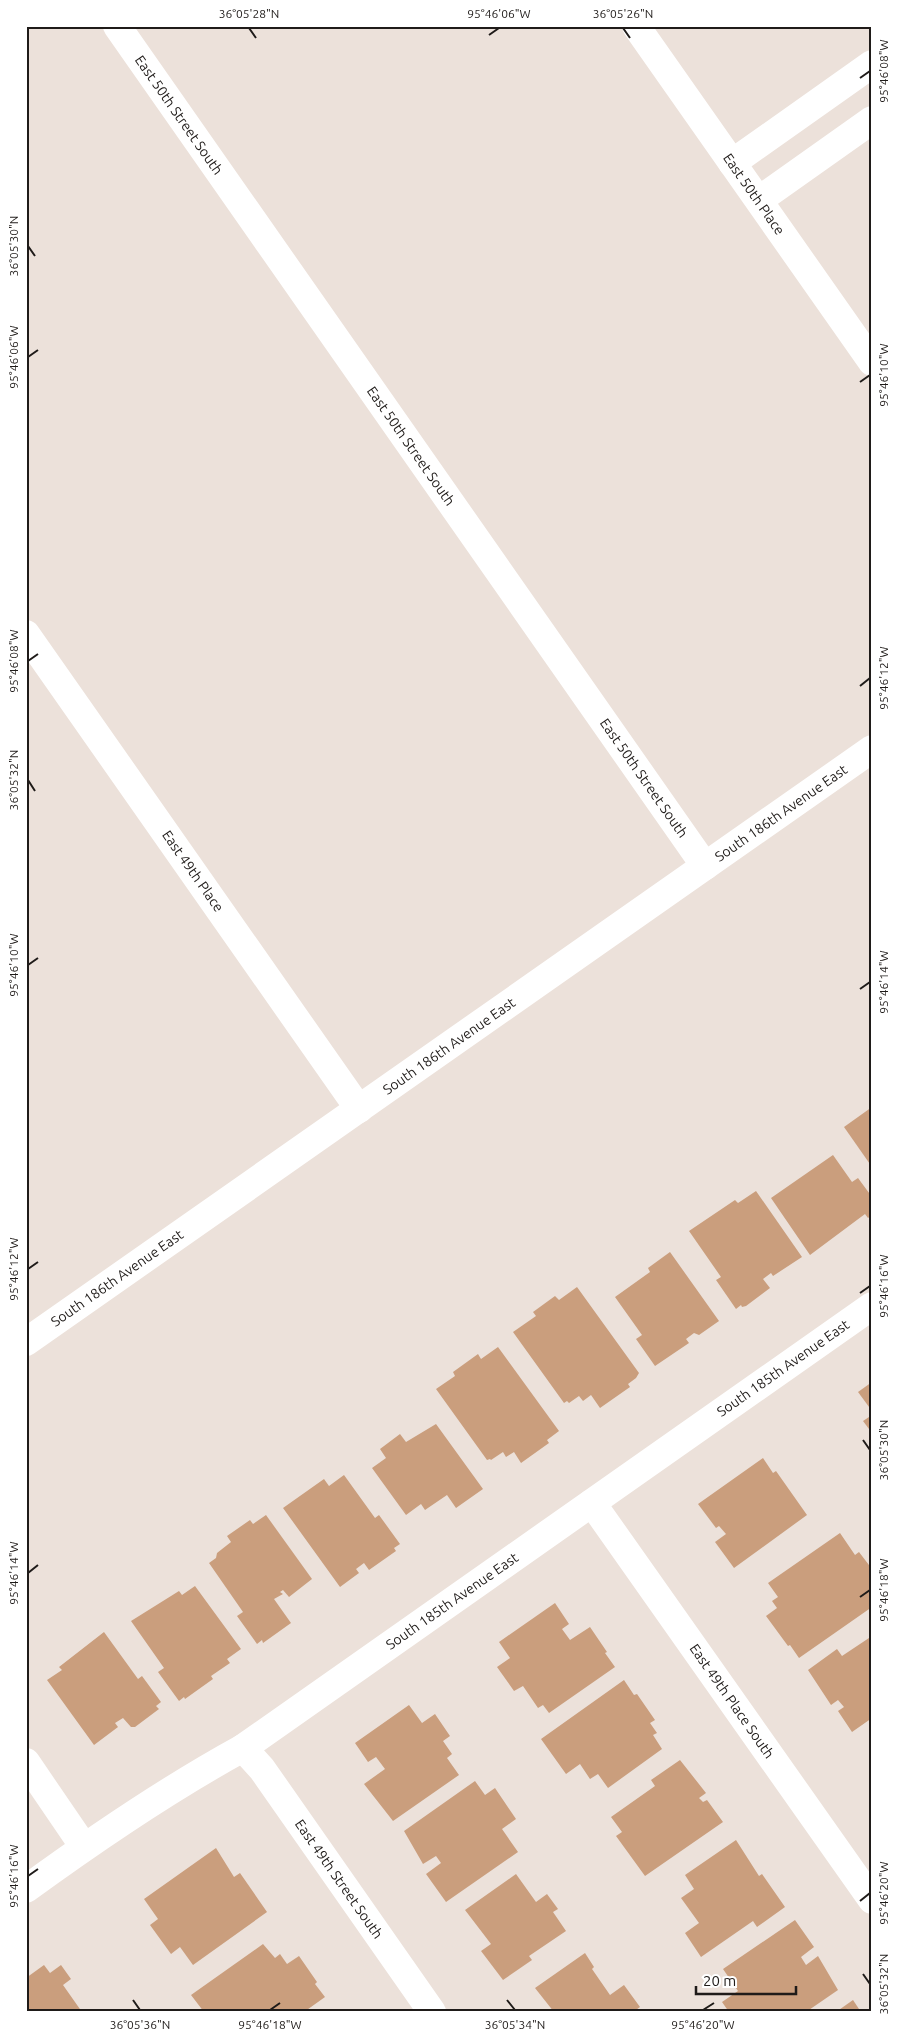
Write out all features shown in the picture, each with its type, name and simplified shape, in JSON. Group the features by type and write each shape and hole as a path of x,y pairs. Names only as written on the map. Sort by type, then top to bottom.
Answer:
{"street":[{"name":"East 50th Street South","path":"117,26 705,866"},
{"name":"East 50th Place","path":"636,26 872,362"},
{"path":"732,162 872,64"},
{"path":"759,200 872,120"},
{"name":"East 49th Place","path":"26,634 359,1109"},
{"name":"South 186th Avenue East","path":"26,1342 872,750"},
{"name":"South 185th Avenue East","path":"26,1889 84,1847 188,1778 243,1748 872,1306"},
{"name":"East 49th Place South","path":"592,1503 872,1900"},
{"name":"East 49th Street South","path":"243,1748 262,1769 432,2012"},
{"path":"26,1762 84,1847"}],"building":[{"path":"872,1107 872,1167 844,1127"},
{"path":"833,1155 852,1182 858,1178 872,1197 872,1215 868,1218 865,1214 810,1255 771,1198"},
{"path":"756,1191 802,1257 773,1276 771,1273 763,1279 770,1288 746,1306 742,1307 741,1305 736,1309 716,1280 721,1277 689,1231 735,1200 738,1203"},
{"path":"670,1252 719,1321 699,1335 694,1333 686,1339 689,1343 655,1366 636,1339 642,1335 615,1297 650,1272 648,1268"},
{"path":"577,1287 639,1373 628,1384 630,1387 600,1408 591,1395 583,1401 579,1396 569,1403 567,1401 564,1403 513,1332 536,1316 533,1312 555,1296 559,1300"},
{"path":"498,1347 559,1431 547,1440 549,1443 521,1463 514,1452 506,1457 503,1452 491,1460 487,1460 436,1389 455,1376 453,1372 478,1354 481,1359"},
{"path":"872,1382 872,1411 858,1392"},
{"path":"872,1415 872,1433 863,1421"},
{"path":"436,1424 483,1489 456,1508 447,1495 425,1510 421,1504 406,1515 372,1468 386,1458 380,1449 400,1434 406,1442"},
{"path":"763,1458 773,1473 776,1471 807,1515 734,1568 715,1542 726,1534 719,1526 716,1528 698,1504"},
{"path":"344,1475 375,1518 379,1515 400,1544 394,1548 396,1551 369,1570 364,1563 356,1569 359,1573 340,1587 283,1508 324,1479 329,1486"},
{"path":"266,1515 312,1579 289,1597 283,1590 280,1592 283,1594 274,1599 291,1623 263,1643 262,1640 257,1644 237,1616 243,1612 209,1563 216,1558 217,1553 231,1542 227,1536 250,1520 253,1524"},
{"path":"840,1533 855,1555 859,1552 872,1569 872,1607 799,1658 766,1616 777,1608 772,1601 778,1597 768,1583"},
{"path":"195,1586 241,1649 227,1659 230,1663 211,1676 213,1679 185,1699 184,1697 179,1701 158,1672 164,1668 131,1621 179,1591 182,1595"},
{"path":"555,1603 569,1624 562,1629 570,1640 590,1627 615,1667 549,1713 543,1705 538,1708 523,1686 514,1691 497,1667 510,1658 499,1642"},
{"path":"104,1632 138,1679 142,1676 161,1702 156,1706 159,1709 135,1727 131,1727 123,1718 115,1723 118,1727 94,1745 47,1680 62,1670 59,1667"},
{"path":"872,1636 872,1718 852,1732 838,1711 844,1707 838,1700 831,1705 808,1670 837,1649 842,1656"},
{"path":"624,1680 634,1695 637,1694 655,1720 650,1723 657,1733 653,1735 662,1749 608,1788 598,1774 590,1779 580,1764 566,1774 541,1739"},
{"path":"409,1705 422,1723 435,1714 450,1736 443,1741 452,1754 447,1758 459,1775 393,1821 364,1784 385,1769 376,1757 368,1762 355,1743"},
{"path":"680,1760 706,1793 699,1798 703,1802 707,1800 723,1822 645,1876 616,1836 622,1832 611,1817 655,1786 651,1780"},
{"path":"475,1781 485,1795 495,1788 516,1819 502,1829 518,1852 446,1902 426,1874 441,1863 436,1856 423,1864 404,1831"},
{"path":"736,1840 759,1876 762,1874 785,1907 757,1927 753,1921 701,1957 685,1933 699,1923 681,1898 694,1889 685,1875"},
{"path":"216,1848 234,1877 240,1873 267,1912 193,1965 180,1947 171,1954 150,1925 158,1919 144,1899"},
{"path":"516,1874 536,1902 547,1894 558,1909 553,1912 566,1931 529,1956 532,1960 503,1980 481,1951 491,1944 465,1910"},
{"path":"795,1920 814,1947 801,1957 806,1965 818,1956 838,1990 806,2012 729,2012 722,2002 738,1991 723,1969"},
{"path":"263,1944 275,1958 280,1954 287,1964 299,1956 325,1997 304,2012 204,2012 191,1995"},
{"path":"585,1953 594,1967 592,1969 610,1995 624,1985 640,2007 633,2012 554,2012 535,1988"},
{"path":"44,1965 50,1973 61,1965 71,1979 63,1985 82,2012 26,2012 26,1978"},
{"path":"853,2000 861,2012 836,2012"}]}
